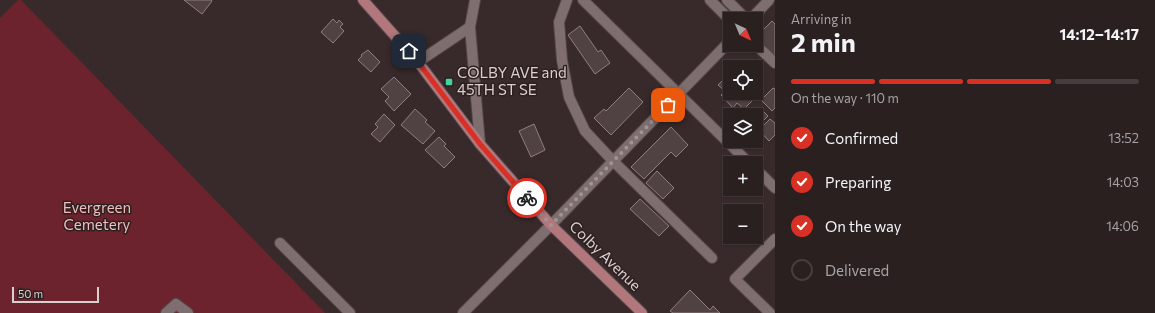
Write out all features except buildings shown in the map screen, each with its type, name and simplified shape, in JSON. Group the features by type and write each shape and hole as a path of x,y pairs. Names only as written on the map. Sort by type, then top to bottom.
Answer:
{"main road":[{"name":"Colby Avenue","path":"363,0 418,62 480,144 551,225 642,313"}],"street":[{"path":"475,0 470,27 480,144"},
{"path":"567,0 559,22 562,60 569,96 584,131 712,258"},
{"path":"583,0 743,156"},
{"path":"710,0 723,13"},
{"path":"727,0 739,12"},
{"path":"758,12 769,0"},
{"path":"418,62 470,27"},
{"path":"463,313 723,48"},
{"path":"763,52 775,63"},
{"path":"763,175 774,184"},
{"path":"770,313 735,279 775,239"},
{"path":"280,243 350,313"},
{"path":"166,313 176,304 188,313"}],"green space":[{"name":"Evergreen Cemetery","path":"18,0 21,0 325,313 0,313 0,18"}],"way so far":[{"path":"527,198 551,225 668,105"}],"place":[{"name":"COLBY AVE and 45TH ST SE","path":"449,82"}],"route":[{"path":"409,51 480,144 527,198"}]}
